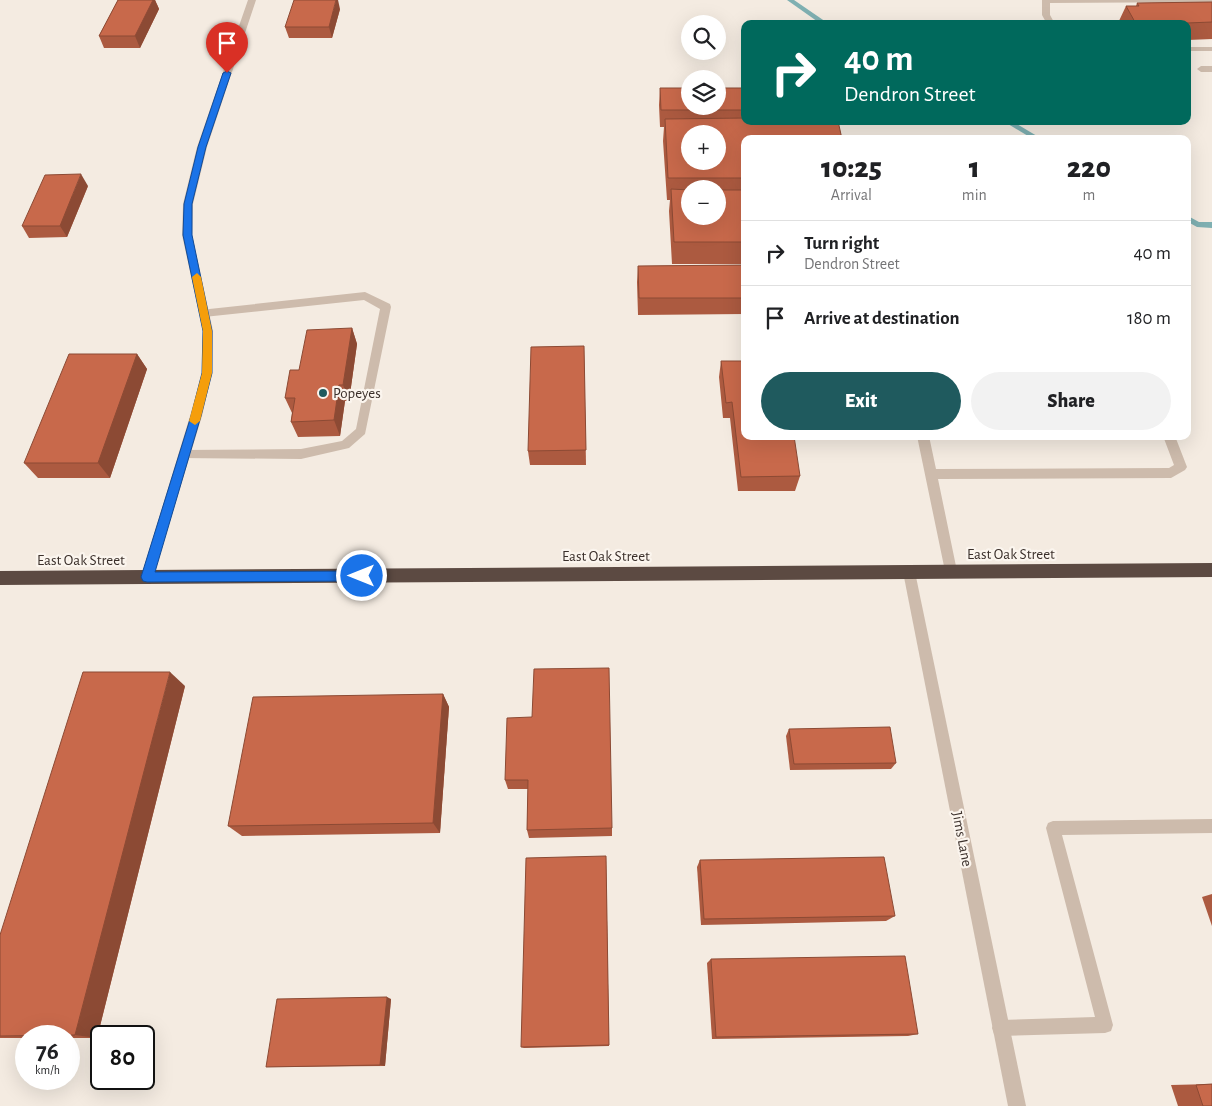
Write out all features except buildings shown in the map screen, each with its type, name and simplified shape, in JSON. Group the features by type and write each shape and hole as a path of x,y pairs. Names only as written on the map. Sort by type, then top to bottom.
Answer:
{"highway":[{"name":"East Oak Street","path":"0,578 1212,570"}],"street":[{"path":"147,577 207,373 208,331 187,235 188,204 202,147 252,0"},
{"path":"1049,20 1046,15 1046,0 1212,0"},
{"path":"1191,49 1212,49"},
{"path":"1202,69 1212,68"},
{"path":"184,456 301,454 345,445 361,431 386,307 364,296 204,313"},
{"path":"924,440 951,571"},
{"path":"931,474 1170,473 1181,467 1171,440"},
{"name":"Jims Lane","path":"908,572 1017,1106"},
{"path":"1000,1028 1106,1025 1053,828 1212,826"}],"waterway":[{"path":"790,0 820,20"},
{"path":"1013,125 1032,135"},
{"path":"1191,221 1197,224 1212,225"}],"slow traffic":[{"path":"195,421 207,373 208,331 197,277"}],"place":[{"name":"Popeyes","path":"323,393"}],"route":[{"path":"227,73 202,147 188,204 187,235 208,331 207,373 196,416 147,577 362,576"}]}
